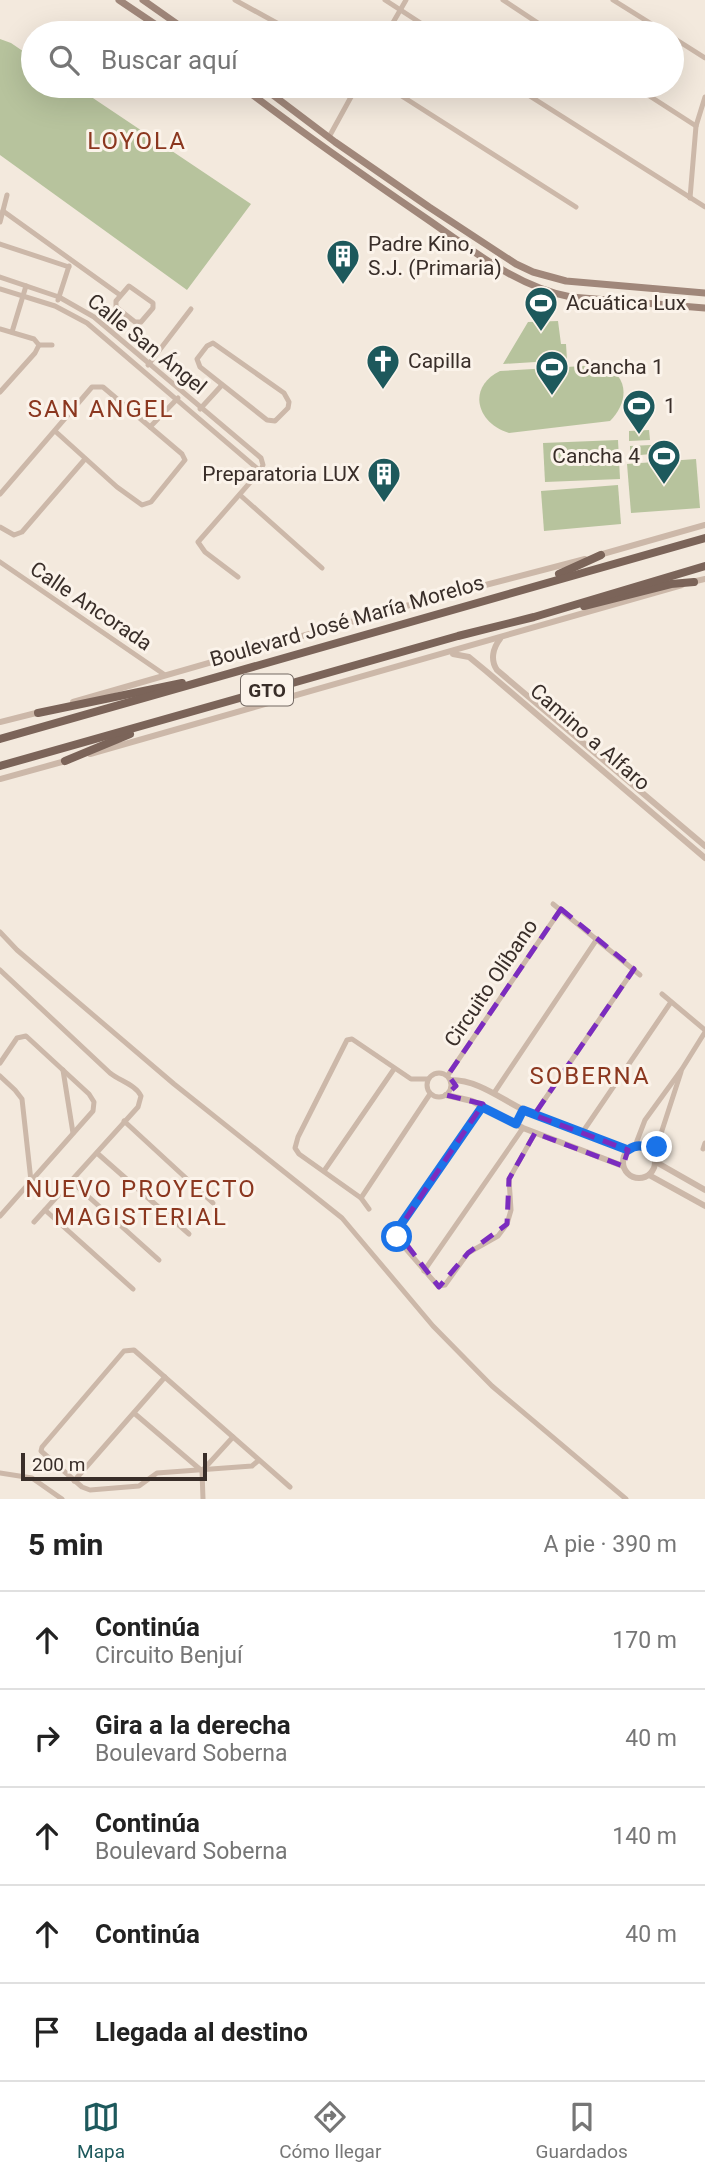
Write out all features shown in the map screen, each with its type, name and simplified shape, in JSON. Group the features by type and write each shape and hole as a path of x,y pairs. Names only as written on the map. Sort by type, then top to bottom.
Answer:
{"main road":[{"path":"119,0 150,21"},
{"path":"143,0 173,21"},
{"path":"257,98 328,152 497,267 529,285 571,297 705,308"},
{"path":"277,98 429,207 516,264 533,272 575,282 705,293"},
{"name":"Boulevard José María Morelos","path":"0,739 705,538"},
{"path":"531,587 601,555"},
{"name":"GTO","path":"0,766 534,617 705,566"},
{"path":"534,617 671,584 694,582"},
{"path":"38,713 171,684 195,683"},
{"path":"65,761 165,719"}],"street":[{"path":"235,0 273,21"},
{"path":"385,0 417,21"},
{"path":"394,21 406,0"},
{"path":"503,0 535,21"},
{"path":"613,0 647,21"},
{"path":"684,45 705,58"},
{"path":"690,198 695,126 705,97"},
{"path":"329,137 350,98"},
{"path":"405,98 576,207"},
{"path":"533,98 705,207"},
{"path":"652,98 695,126"},
{"path":"0,222 7,195"},
{"path":"3,211 120,295"},
{"path":"0,244 69,267"},
{"path":"55,306 73,260"},
{"name":"Calle San Ángel","path":"0,277 59,297 94,317 261,458 263,465 260,471 87,323 55,306 0,289"},
{"path":"12,332 26,286"},
{"path":"127,286 131,286 151,300 153,308 142,320 135,322 118,310 116,303 120,295 127,286"},
{"path":"143,369 191,309"},
{"path":"0,329 34,339 39,345"},
{"path":"209,344 219,346 284,393 288,397 288,408 271,422 222,385 198,364 198,359 209,344"},
{"path":"39,345 52,345"},
{"path":"1,391 39,345"},
{"path":"0,494 92,387 100,385 182,454 185,460 147,504 137,504 55,431"},
{"path":"196,415 222,385"},
{"path":"150,427 183,393"},
{"path":"0,527 14,535 22,532 85,459"},
{"path":"238,577 205,552 198,542 260,471"},
{"path":"240,495 323,568"},
{"path":"0,722 420,602 705,525"},
{"name":"Calle Ancorada","path":"0,562 165,675"},
{"path":"0,779 705,579"},
{"name":"Camino a Alfaro","path":"501,638 493,652 494,665 498,670 704,846"},
{"name":"Camino a Alfaro","path":"448,653 469,657 705,858"},
{"path":"612,779 618,772"},
{"path":"699,852 704,846"},
{"name":"Circuito Olíbano","path":"553,904 640,975"},
{"name":"Circuito Olíbano","path":"449,1078 561,909"},
{"path":"0,932 17,950 174,1084 342,1217 433,1326 484,1379 626,1499"},
{"path":"494,1093 597,939"},
{"path":"0,970 110,1073 138,1091 141,1096 140,1103 34,1222"},
{"path":"534,1115 634,970"},
{"path":"623,1166 624,1154 631,1148 645,1120 682,1069 705,1031 662,994"},
{"path":"582,1133 671,1002"},
{"path":"0,1063 17,1038 26,1036 89,1094 94,1102 93,1111 0,1216"},
{"path":"369,1209 361,1198 296,1151 295,1142 345,1041 352,1039 411,1079 428,1079 437,1072 494,1093 534,1115 582,1133 631,1148 646,1147 655,1159 705,1190"},
{"path":"324,1171 394,1069"},
{"path":"649,1175 682,1069"},
{"path":"63,1070 73,1133"},
{"path":"0,1076 22,1099 32,1181"},
{"path":"446,1096 451,1088 449,1078"},
{"path":"428,1079 430,1094 472,1101 535,1133 623,1166 634,1178 649,1175 705,1206"},
{"path":"361,1198 430,1094"},
{"path":"482,1107 399,1227 399,1241 436,1285 443,1286 468,1253 502,1231 511,1210 509,1179 535,1133"},
{"path":"425,1271 520,1126 523,1110"},
{"path":"124,1121 213,1203"},
{"path":"97,1153 189,1234"},
{"path":"71,1181 159,1260"},
{"path":"45,1210 134,1289"},
{"path":"259,1460 252,1466 154,1474 139,1486 86,1490 43,1454 42,1447 124,1351 129,1349 134,1350 290,1487"},
{"path":"74,1481 165,1377"},
{"path":"134,1413 202,1471"},
{"path":"203,1499 202,1471 233,1437"},
{"path":"0,1473 32,1478 62,1499"}],"highlighted area":[{"path":"561,909 634,969 534,1115 628,1150 623,1166 535,1133 509,1179 507,1224 468,1253 439,1287 397,1232 483,1104 446,1095 456,1086 448,1075"}],"green space":[{"path":"0,39 21,50 21,98 93,98 251,204 187,290 0,155"},
{"name":"Acuática Lux","path":"558,321 561,344 566,344 567,360 503,364 528,322"},
{"name":"Cancha 1","path":"600,365 617,375 623,389 621,406 610,421 509,433 498,428 483,413 480,395 483,386 500,371"},
{"name":"1","path":"649,430 650,440 629,441 629,431"},
{"path":"618,440 620,479 545,482 543,443"},
{"path":"651,445 651,454 630,456 630,446"},
{"name":"Cancha 4","path":"696,459 700,508 631,513 627,464"},
{"path":"618,485 621,524 544,531 541,491"}],"place":[{"name":"Padre Kino, S.J. (Primaria)","path":"343,286"},
{"name":"Acuática Lux","path":"541,333"},
{"name":"Capilla","path":"383,391"},
{"name":"Cancha 1","path":"552,397"},
{"name":"1","path":"639,436"},
{"name":"Cancha 4","path":"664,486"},
{"name":"Preparatoria LUX","path":"384,504"}],"district":[{"name":"LOYOLA","path":"137,141"},
{"name":"SAN ANGEL","path":"101,409"},
{"name":"SOBERNA","path":"590,1076"},
{"name":"NUEVO PROYECTO MAGISTERIAL","path":"141,1203"}],"route":[{"path":"397,1237 399,1227 482,1107 516,1124 523,1110 628,1150 640,1145 651,1150 654,1155 657,1147"}]}
